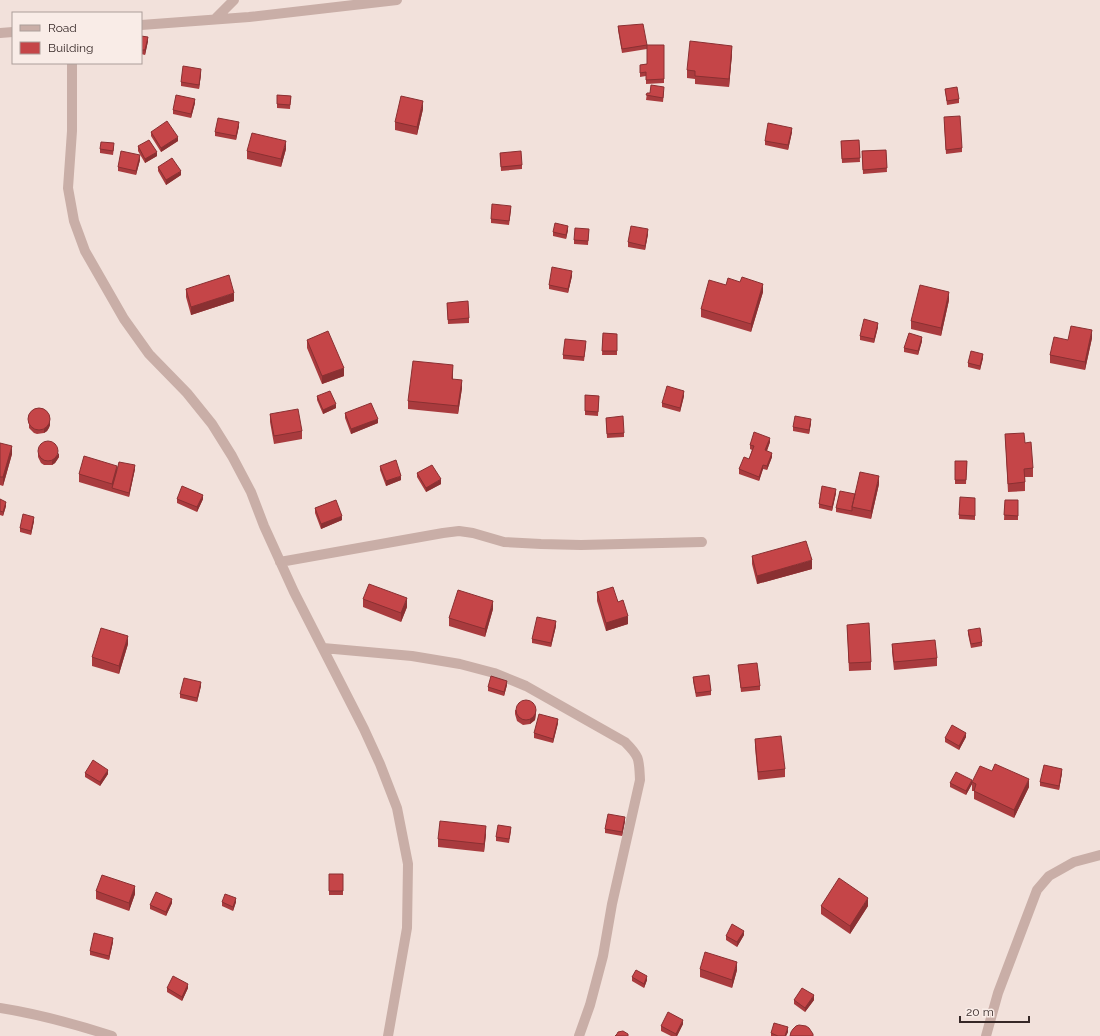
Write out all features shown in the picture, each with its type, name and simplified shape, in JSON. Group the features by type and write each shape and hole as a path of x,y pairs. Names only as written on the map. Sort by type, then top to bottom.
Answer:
{"street":[{"path":"214,19 234,0"},
{"path":"142,25 249,17 397,0"},
{"path":"0,33 12,32"},
{"path":"72,64 72,131 68,188 74,221 85,251 128,325 149,354 187,393 212,424 232,456 251,492 264,526 294,592 364,729 380,764 397,808 408,864 407,928 388,1036"},
{"path":"280,562 459,531 473,533 504,542 541,544 581,545 702,542"},
{"path":"323,648 412,656 460,664 494,673 526,686 625,742 635,752 639,761 640,780 612,904 603,956 590,1005 579,1036"},
{"path":"986,1036 998,993 1037,890 1049,876 1074,862 1100,855"},
{"path":"0,1008 40,1015 112,1036"}],"building":[{"path":"643,24 647,45 622,49 618,26"},
{"path":"142,36 148,37 145,50 142,50"},
{"path":"690,41 732,46 729,79 695,76 695,71 687,70"},
{"path":"647,45 664,45 664,79 646,80 646,72 640,73 640,65 647,64"},
{"path":"183,66 201,69 199,85 181,82"},
{"path":"651,85 664,87 663,98 646,95 647,93 650,93"},
{"path":"957,87 959,99 947,101 945,89"},
{"path":"176,95 195,99 191,114 173,110"},
{"path":"277,95 291,96 290,105 277,104"},
{"path":"401,96 423,101 417,127 395,122"},
{"path":"960,116 962,148 946,150 944,117"},
{"path":"218,118 239,122 236,136 215,132"},
{"path":"167,121 178,137 161,148 151,132"},
{"path":"768,123 792,128 788,145 765,141"},
{"path":"252,133 286,141 281,159 247,151"},
{"path":"149,140 157,152 145,159 138,146"},
{"path":"859,140 860,158 842,159 841,141"},
{"path":"101,142 114,143 113,151 100,149"},
{"path":"886,150 887,168 863,170 862,151"},
{"path":"121,151 140,155 136,171 118,167"},
{"path":"521,151 522,165 501,167 500,153"},
{"path":"172,158 181,171 166,180 158,167"},
{"path":"492,204 511,206 509,221 491,219"},
{"path":"555,223 568,226 566,235 553,232"},
{"path":"631,226 648,229 645,246 628,242"},
{"path":"575,228 589,229 588,241 574,240"},
{"path":"552,267 572,271 568,289 549,285"},
{"path":"229,275 234,293 191,307 186,289"},
{"path":"742,277 763,284 751,324 701,309 709,280 726,285 728,278 740,282"},
{"path":"920,285 949,292 941,328 911,321"},
{"path":"468,301 469,318 448,320 447,303"},
{"path":"864,319 878,323 874,339 860,336"},
{"path":"1071,326 1092,330 1085,362 1050,355 1054,337 1068,340"},
{"path":"328,331 344,368 322,376 307,340"},
{"path":"603,333 617,334 617,351 602,351"},
{"path":"909,333 922,337 918,351 904,348"},
{"path":"565,339 586,341 584,357 563,355"},
{"path":"971,351 983,354 980,366 968,363"},
{"path":"413,361 453,365 452,379 462,380 458,406 408,401"},
{"path":"667,386 684,391 680,408 662,403"},
{"path":"330,391 336,404 323,410 317,396"},
{"path":"585,395 599,396 598,412 585,411"},
{"path":"371,403 378,419 351,429 345,413"},
{"path":"39,408 47,411 50,419 47,427 39,430 31,427 28,419 31,411"},
{"path":"298,409 302,431 274,436 270,414"},
{"path":"623,416 624,433 607,434 606,418"},
{"path":"795,416 811,419 809,430 793,427"},
{"path":"754,432 770,438 765,450 772,453 767,466 763,465 759,477 739,469 744,457 749,459 754,446 750,445"},
{"path":"1024,433 1025,443 1031,442 1033,468 1024,469 1025,482 1008,484 1005,434"},
{"path":"44,441 52,441 58,447 58,455 52,461 44,461 38,455 38,447"},
{"path":"0,443 12,446 3,477 0,477"},
{"path":"84,456 117,466 112,484 79,474"},
{"path":"396,460 401,476 386,481 380,466"},
{"path":"955,461 967,461 966,480 955,480"},
{"path":"119,462 135,465 129,493 112,488"},
{"path":"432,465 441,479 426,488 417,473"},
{"path":"860,472 879,476 871,511 852,507"},
{"path":"182,486 203,495 197,507 177,499"},
{"path":"822,486 836,489 832,507 819,504"},
{"path":"840,491 855,494 852,511 836,508"},
{"path":"960,497 975,498 975,516 959,515"},
{"path":"0,499 6,502 3,512 0,511"},
{"path":"336,500 342,516 321,524 315,508"},
{"path":"1005,500 1018,500 1018,516 1004,515"},
{"path":"23,514 34,517 31,531 20,528"},
{"path":"806,541 812,560 757,576 752,556"},
{"path":"369,584 407,598 401,613 363,599"},
{"path":"613,587 618,602 623,600 628,616 606,623 597,592"},
{"path":"458,590 493,601 485,629 449,618"},
{"path":"537,617 556,621 551,643 532,639"},
{"path":"869,623 871,662 849,663 847,625"},
{"path":"101,628 128,636 119,666 92,657"},
{"path":"980,628 982,642 971,644 968,630"},
{"path":"935,640 937,658 894,662 892,644"},
{"path":"757,663 760,686 741,688 738,665"},
{"path":"709,675 711,691 696,693 693,677"},
{"path":"491,676 507,681 504,692 488,687"},
{"path":"184,678 201,682 197,698 180,694"},
{"path":"522,700 530,700 536,706 536,714 530,720 522,720 516,714 516,706"},
{"path":"539,714 558,719 553,739 534,733"},
{"path":"952,725 966,733 959,746 945,738"},
{"path":"781,736 785,769 758,772 755,739"},
{"path":"93,760 108,770 100,782 85,773"},
{"path":"995,764 1029,779 1014,810 974,791 976,784 972,782 980,766 992,771"},
{"path":"1044,765 1062,769 1059,786 1040,782"},
{"path":"956,772 972,780 966,791 950,783"},
{"path":"608,814 625,817 622,832 605,829"},
{"path":"440,821 486,826 484,844 438,839"},
{"path":"498,825 511,827 509,839 496,837"},
{"path":"329,874 343,874 343,891 329,891"},
{"path":"102,875 135,886 129,903 96,891"},
{"path":"839,878 868,898 850,926 821,906"},
{"path":"156,892 172,899 166,912 150,905"},
{"path":"225,894 236,898 233,907 222,902"},
{"path":"732,924 744,931 737,942 726,936"},
{"path":"94,933 113,938 109,956 90,951"},
{"path":"705,952 737,962 732,980 700,969"},
{"path":"636,970 647,976 644,984 632,977"},
{"path":"173,976 188,984 182,997 167,988"},
{"path":"802,988 814,995 805,1008 794,1000"},
{"path":"668,1012 683,1020 676,1034 661,1026"},
{"path":"774,1023 788,1027 785,1036 778,1036 771,1033"},
{"path":"799,1025 809,1028 813,1036 790,1036 793,1029"},
{"path":"623,1031 628,1034 628,1036 615,1036 618,1032"}]}
